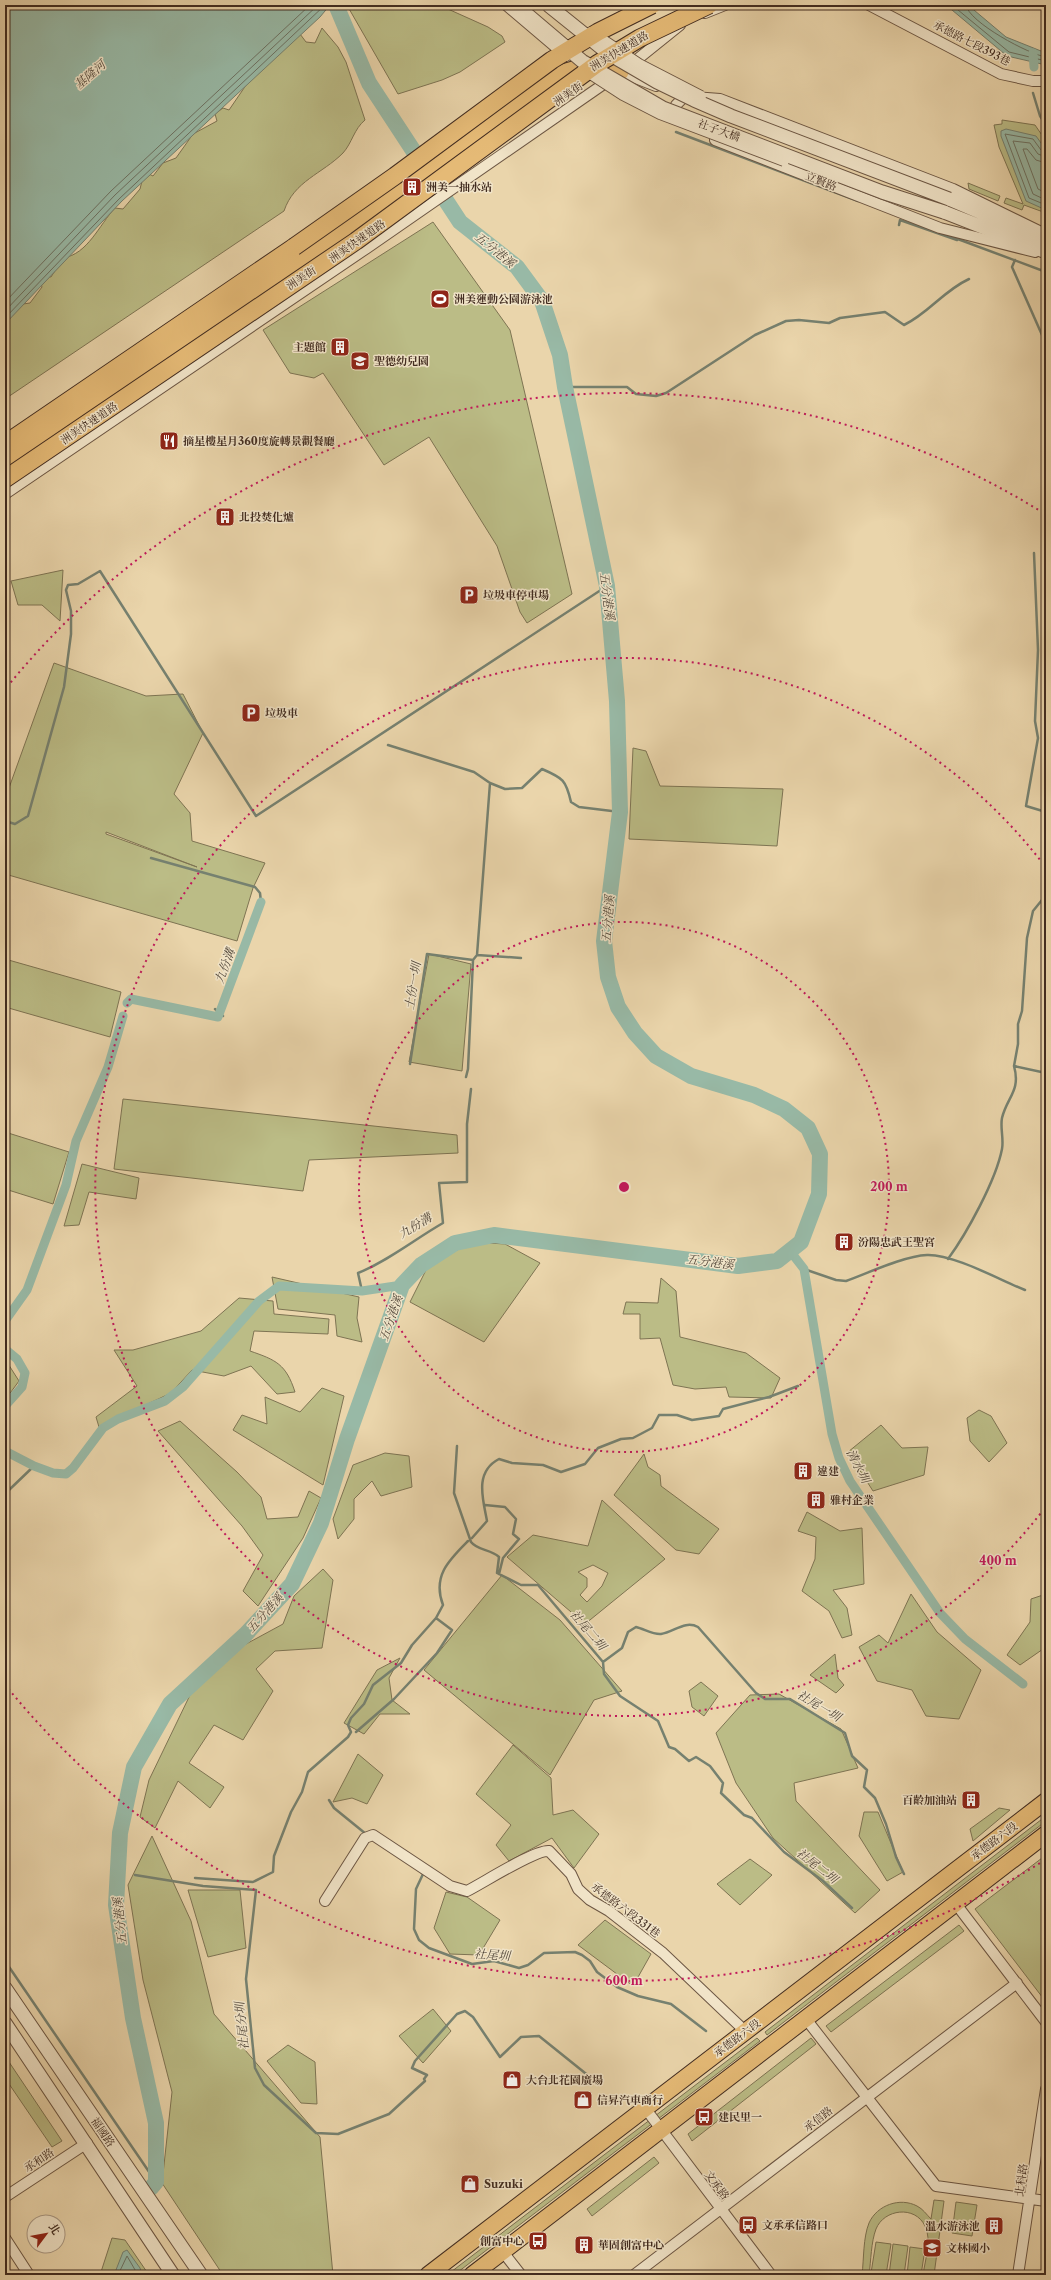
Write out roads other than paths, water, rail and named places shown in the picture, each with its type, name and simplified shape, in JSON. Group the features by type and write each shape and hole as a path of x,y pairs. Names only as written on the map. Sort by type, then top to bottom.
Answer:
{"highway":[{"path":"5,444 209,307 338,216 552,60 598,32 652,5"},
{"name":"洲美快速道路","path":"5,479 350,245 597,64 640,38 708,5"},
{"path":"5,466 32,444 364,218 533,92 560,79 575,75 614,76"},
{"path":"5,458 32,444"}],"main road":[{"name":"承德路六段","path":"428,2275 1046,1801"},
{"path":"472,2275 1046,1834"}],"street":[{"path":"506,5 578,66 623,95 660,114 819,175 882,192"},
{"name":"社子大橋","path":"516,5 582,61 663,108 882,192 944,212"},
{"name":"社子大橋","path":"548,5 609,54 682,94 731,116 949,196"},
{"path":"558,5 639,64 697,94 733,110 949,196 1022,230 1046,236"},
{"path":"614,76 708,5"},
{"path":"680,25 724,5"},
{"name":"承德路七段393巷","path":"869,5 1002,74 1033,81 1046,81"},
{"path":"614,76 685,96 720,99 953,189 1046,236"},
{"name":"立賢路","path":"614,76 672,118 700,134 940,228 1026,250 1046,252"},
{"name":"洲美街","path":"5,494 433,203 614,76"},
{"path":"672,118 676,105 685,96"},
{"name":"立賢路","path":"944,212 1046,252"},
{"name":"承德路六段331巷","path":"325,1901 365,1838 373,1834 450,1886 467,1891 544,1850 549,1851 571,1874 578,1889 590,1900 609,1911 663,1953 746,2031"},
{"path":"956,1904 1046,2022"},
{"name":"承信路","path":"634,2275 866,2096 1016,1983"},
{"name":"福國路","path":"5,1988 201,2275"},
{"path":"806,2019 936,2186 1046,2201"},
{"name":"福國路","path":"5,2023 87,2143 173,2275"},
{"name":"北科路","path":"1018,2275 1031,2199 1046,2089"},
{"name":"文承路","path":"645,2108 720,2210 771,2275"},
{"name":"承和路","path":"5,2197 87,2143"},
{"path":"5,2238 29,2275"},
{"path":"503,2252 521,2275"}],"water":[{"name":"基隆河","path":"16,5 330,5 320,17 122,201 5,324 5,12"},
{"path":"946,5 968,5 1006,37 1046,53 1046,65 1007,56"},
{"path":"1006,129 1036,136 1046,150 1046,210 1026,201 1001,136 1001,131"},
{"path":"127,2250 140,2268 142,2275 114,2275 123,2252"}],"waterway":[{"name":"五分港溪","path":"151,2188 156,2182 156,2123 133,2018 116,1905 120,1833 134,1767 170,1704 246,1634 292,1584 321,1523 347,1439 402,1285 421,1265 455,1243 494,1235 738,1266 777,1261 801,1242 819,1194 820,1154 808,1128 784,1109 754,1095 691,1076 656,1056 635,1033 618,1007 608,977 604,941 620,812 617,701 607,586 565,387 560,355 542,301 517,267 460,222 369,83 336,5"},
{"path":"1033,53 1034,67"},
{"path":"1033,93 1040,116 1046,125"},
{"path":"676,132 858,201"},
{"path":"899,225 900,220 957,240"},
{"path":"947,235 1046,272"},
{"path":"1015,260 1012,267 1046,344"},
{"path":"565,387 627,387 636,394 656,396 666,393 755,335 786,321 799,320 829,323 840,318 885,312 904,325 913,320 951,290 969,279"},
{"path":"1034,553 1038,650 1035,721 1038,738 1026,806 1046,812"},
{"path":"5,821 15,824 28,816 64,687 71,634 71,611 66,590 68,585 78,584 100,571 256,816 607,586"},
{"path":"388,745 474,772 490,783 505,789 522,788 542,769 555,775 565,784 571,802 579,807 620,812"},
{"path":"473,960 477,955 490,783"},
{"path":"151,858 255,887 260,893 261,902"},
{"path":"1014,1066 1018,1044 1018,1024 1022,1011 1027,938 1033,911 1046,895"},
{"name":"九份溝","path":"127,1003 131,999 218,1017 261,902"},
{"name":"土份一圳","path":"410,1064 427,954 473,960"},
{"path":"477,955 521,958"},
{"name":"土份一圳","path":"466,1077 468,1069 473,960"},
{"name":"九份溝","path":"215,1009 223,1016"},
{"path":"5,1321 27,1290 66,1185 76,1141 108,1067 123,1016"},
{"path":"948,1259 964,1235 980,1206 999,1162 1002,1149 1002,1118 1015,1088 1016,1082 1014,1066 1046,1073"},
{"name":"九份溝","path":"362,1291 358,1273 391,1256 443,1223 439,1183 467,1182 467,1124 471,1089"},
{"name":"清水圳","path":"790,1251 804,1269 832,1434 839,1458 850,1481 940,1613 965,1639 1023,1684"},
{"path":"804,1269 836,1280 846,1281 908,1258 927,1255 938,1256 976,1268 1025,1290"},
{"path":"5,1451 34,1466 53,1473 66,1474 73,1468 103,1428 118,1419 165,1401 183,1387 259,1301 279,1286 362,1291 402,1285"},
{"path":"5,1349 17,1359 25,1373 22,1387 5,1406"},
{"path":"472,1538 487,1521 482,1495 483,1479 491,1464 499,1459 512,1463 543,1465 561,1472 585,1464 598,1448 621,1439 633,1438 652,1428 659,1415 677,1415 692,1420 719,1416 723,1409 769,1397 798,1386"},
{"name":"社尾二圳","path":"457,1446 454,1493 471,1542 477,1547 496,1554 499,1557 497,1573 521,1585 538,1585 603,1662 604,1674 620,1696 658,1721 669,1747 675,1749 689,1761 696,1757 710,1766 723,1783 721,1793 744,1815 752,1818 784,1852 823,1881 852,1908"},
{"path":"9,1490 34,1466"},
{"path":"485,1505 505,1507 516,1519 513,1534 519,1539 503,1558 499,1574"},
{"path":"195,1878 253,1882 273,1872 274,1856 291,1812 302,1792 308,1772 348,1737 351,1732 348,1725 351,1718 364,1704 373,1685 401,1663 412,1645 436,1618 443,1605 440,1595 440,1585 444,1569 468,1541"},
{"path":"356,1732 394,1699 437,1653 452,1630 436,1618"},
{"name":"社尾一圳","path":"603,1662 622,1648 628,1632 636,1627 658,1634 666,1633 689,1625 698,1627 756,1693 765,1699 790,1699 845,1733 852,1756 867,1770 864,1787 875,1798 886,1824 896,1857 904,1874"},
{"name":"社尾圳","path":"329,1800 334,1808 366,1834"},
{"name":"社尾圳","path":"421,1872 423,1874 416,1889 414,1929 419,1940 429,1948 472,1964 494,1961 519,1968 528,1965 544,1953 575,1952 590,1961 597,1972 617,1987 638,1996 671,2004 706,2031"},
{"name":"社尾分圳","path":"135,1875 203,1886 256,1890 246,1979 255,2068 264,2085 316,2133 338,2134 389,2114 425,2081 424,2079 427,2075 412,2068 415,2061 457,2014 465,2011 473,2017 500,2057 521,2037 539,2036 590,2077"},
{"path":"5,1961 156,2182"}],"place":[{"name":"洲美一抽水站","path":"412,187"},
{"name":"洲美運動公園游泳池","path":"440,299"},
{"name":"主題館","path":"340,347"},
{"name":"聖德幼兒園","path":"360,361"},
{"name":"摘星樓星月360度旋轉景觀餐廳","path":"169,441"},
{"name":"北投焚化爐","path":"225,517"},
{"name":"垃圾車停車場","path":"469,595"},
{"name":"垃圾車","path":"251,713"},
{"name":"汾陽忠武王聖宮","path":"844,1242"},
{"name":"違建","path":"803,1471"},
{"name":"雅村企業","path":"816,1500"},
{"name":"百齡加油站","path":"971,1800"},
{"name":"大台北花園廣場","path":"512,2080"},
{"name":"信昇汽車商行","path":"583,2100"},
{"name":"建民里一","path":"704,2117"},
{"name":"Suzuki","path":"470,2184"},
{"name":"文承承信路口","path":"748,2225"},
{"name":"溫水游泳池","path":"994,2226"},
{"name":"創富中心","path":"538,2241"},
{"name":"華固創富中心","path":"584,2245"},
{"name":"文林國小","path":"932,2248"}]}
